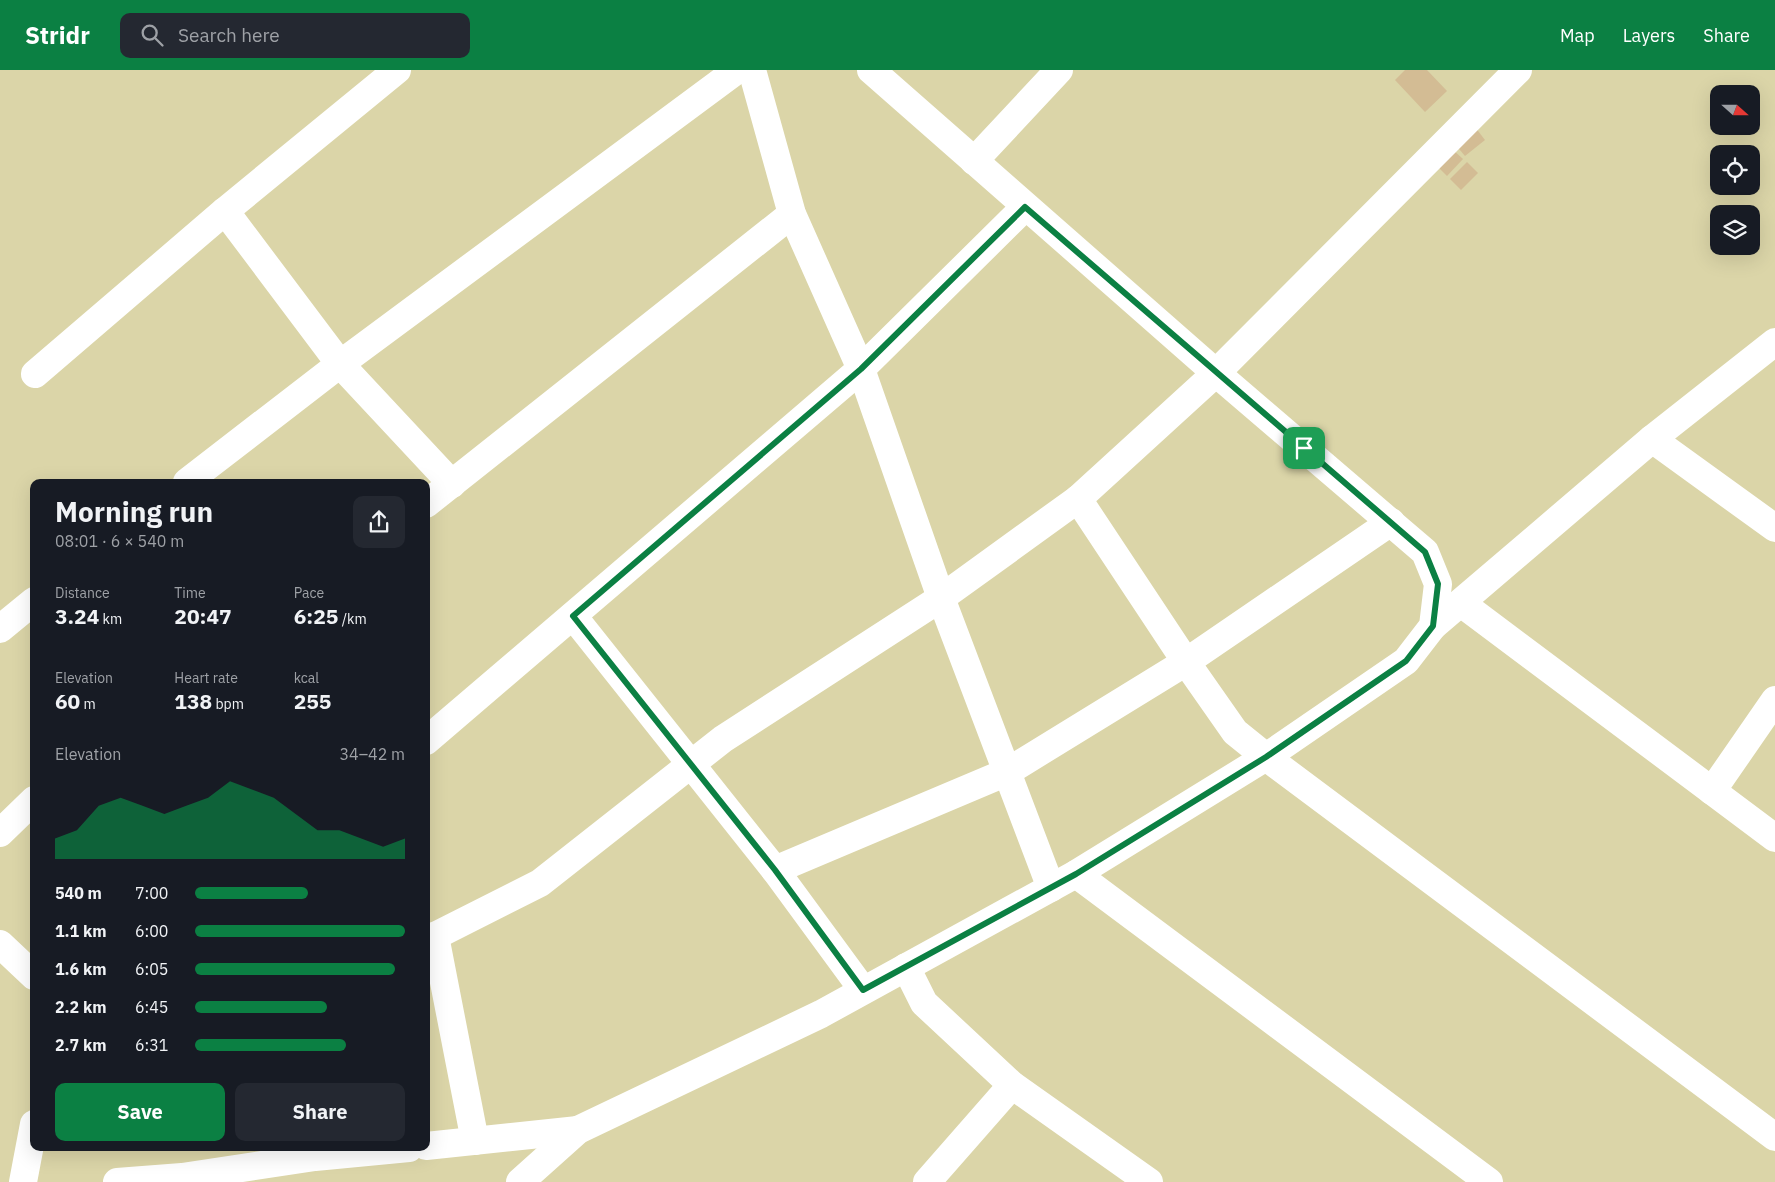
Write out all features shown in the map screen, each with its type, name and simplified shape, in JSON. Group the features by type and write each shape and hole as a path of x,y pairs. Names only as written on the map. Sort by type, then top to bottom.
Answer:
{"street":[{"path":"35,374 224,211 397,70"},
{"path":"191,479 340,364 737,70"},
{"path":"752,70 792,214 861,369 941,598 1051,888"},
{"path":"871,70 1025,207 1425,552 1438,584 1433,626"},
{"path":"974,161 1058,70"},
{"path":"475,1141 430,936 540,883 723,739 941,598 1078,499 1216,373 1518,70"},
{"path":"430,738 861,369 1025,207"},
{"path":"224,211 340,364 452,484"},
{"path":"430,501 792,214"},
{"path":"520,1182 578,1130 821,1014 1076,874 1266,757 1406,661 1433,626 1652,439 1775,342"},
{"path":"1652,439 1775,528"},
{"path":"1078,499 1186,662 1235,732 1775,1137"},
{"path":"775,870 1007,772 1186,662 1391,522"},
{"path":"1461,603 1775,838"},
{"path":"0,629 30,604"},
{"path":"573,616 775,870 863,990"},
{"path":"1712,791 1775,700"},
{"path":"0,833 30,804"},
{"path":"1076,874 1489,1182"},
{"path":"0,944 30,972"},
{"path":"906,967 924,1003 1012,1085 1148,1182"},
{"path":"927,1182 1012,1085"},
{"path":"430,1146 578,1130"},
{"path":"23,1182 30,1145"},
{"path":"117,1182 182,1177 315,1157 378,1151"}],"building":[{"path":"1405,70 1427,70 1447,91 1425,112 1395,80"},
{"path":"1475,127 1485,140 1465,156 1454,143"},
{"path":"1452,149 1463,159 1447,176 1436,165"},
{"path":"1467,162 1478,173 1461,190 1450,179"}],"route":[{"path":"1025,207 1304,448 1425,552 1438,584 1433,626 1406,661 1266,757 1076,874 863,990 775,870 573,616 861,369 1025,207"}]}
